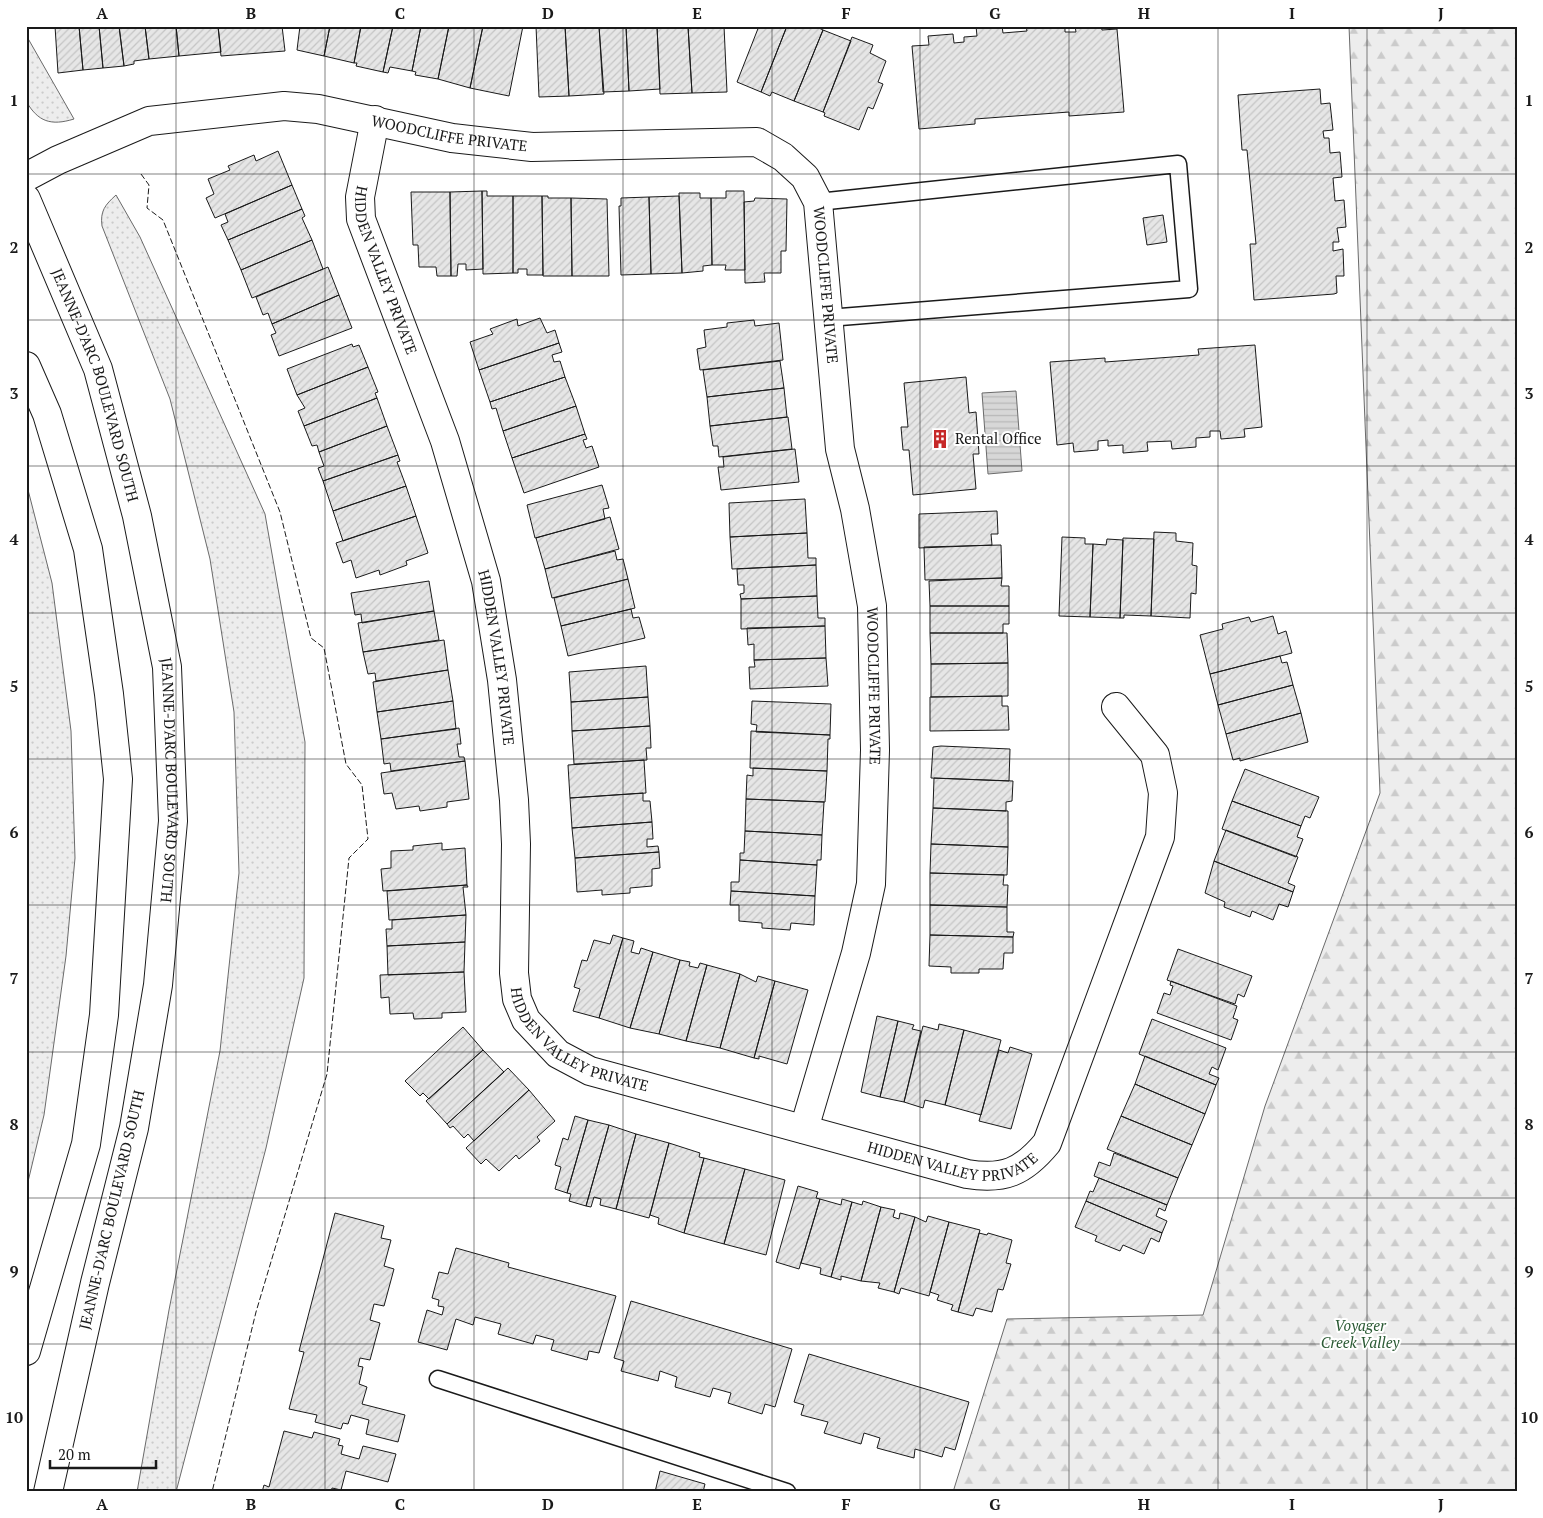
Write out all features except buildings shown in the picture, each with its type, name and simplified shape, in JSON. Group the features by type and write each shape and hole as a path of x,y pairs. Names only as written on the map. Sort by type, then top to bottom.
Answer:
{"street":[{"name":"WOODCLIFFE PRIVATE","path":"26,177 58,160 124,132 159,120 284,106 318,109 452,138 532,147 757,142 783,157 805,177 818,202 840,449 855,509 872,606 875,750 871,884 856,953 804,1129"},
{"name":"HIDDEN VALLEY PRIVATE","path":"375,120 360,197 361,219 445,442 486,581 494,626 514,800 516,844 514,974 517,1000 526,1020 558,1054 590,1071 967,1174 987,1177 1009,1173 1032,1161 1047,1143 1160,837 1163,793 1154,755 1116,707"},
{"name":"JEANNE-D'ARC BOULEVARD SOUTH","path":"26,199 98,369 137,516 167,667 173,821 158,985 134,1128 95,1283 48,1492"},
{"path":"26,366 47,414 88,549 109,694 118,779 104,1015 86,1144 26,1350"}],"lane":[{"path":"818,202 1178,164 1189,289 828,318"},
{"path":"438,1379 787,1492"}],"green space":[{"name":"Voyager Creek Valley","path":"1349,26 1517,26 1517,1492 953,1492 1007,1319 1203,1315 1265,1106 1380,793"},
{"path":"26,35 74,119 52,122 40,118 26,101"},
{"path":"116,195 140,237 265,514 305,742 304,978 266,1148 176,1492 137,1492 169,1310 220,1051 239,873 234,712 210,559 170,399 102,226 104,209"},
{"path":"26,482 52,583 71,731 75,858 66,956 44,1115 26,1190"}],"shaded area":[{"path":"1016,391 1022,471 988,474 982,393"}],"fence":[{"path":"141,174 149,185 147,208 163,220 280,512 311,638 324,648 346,764 362,785 368,839 349,858 327,1074 256,1312 212,1492"}],"place":[{"name":"Rental Office","path":"940,439"}]}
